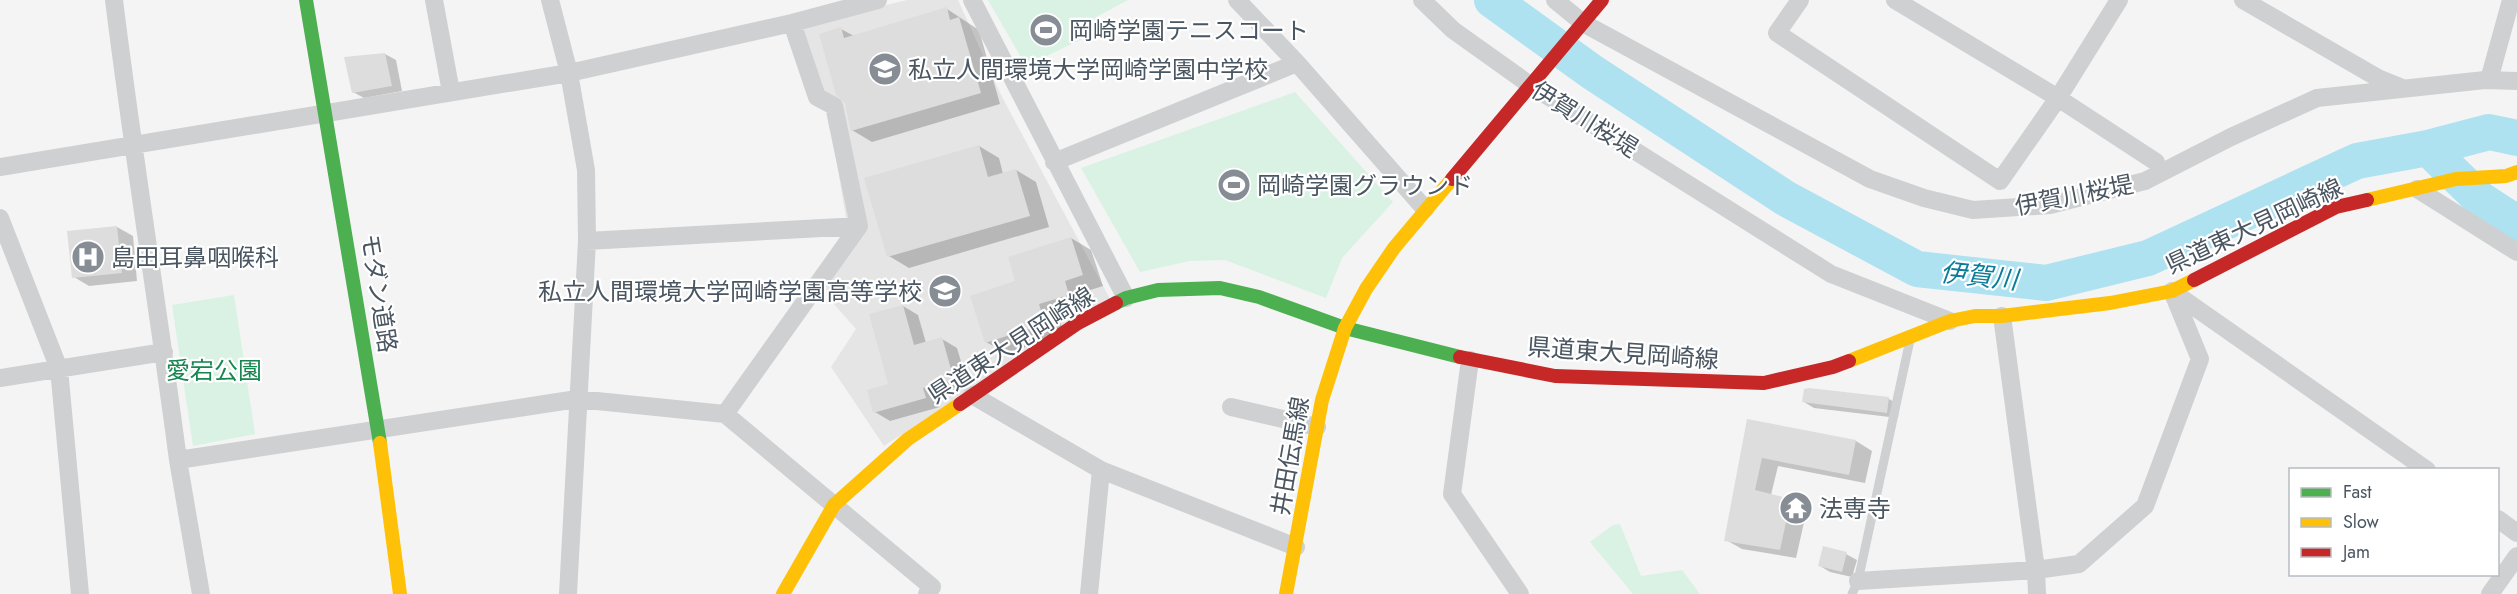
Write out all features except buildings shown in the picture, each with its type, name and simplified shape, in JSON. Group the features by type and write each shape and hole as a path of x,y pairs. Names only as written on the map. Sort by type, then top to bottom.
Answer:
{"main road":[{"name":"モダン道路","path":"306,0 327,113 378,430 400,594"},
{"name":"井田伝馬線","path":"1286,594 1317,427 1329,373 1345,328 1366,289 1425,208 1602,0"},
{"name":"県道東大見岡崎線","path":"783,594 834,505 908,439 1078,323 1126,298 1158,290 1220,288 1258,297 1345,328 1470,360 1555,376 1764,383 1833,367 1950,321 1975,316 2002,316 2110,303 2172,291 2336,207 2456,179 2512,174"}],"street":[{"path":"114,0 132,146 164,352 178,460 201,594"},
{"path":"434,0 451,92"},
{"path":"550,0 569,73 586,170 587,241 568,594"},
{"path":"0,167 569,73 878,0"},
{"path":"972,0 1126,298"},
{"path":"1237,0 1297,63 1425,208"},
{"name":"伊賀川桜堤","path":"1422,0 1454,30 1530,84 1831,274 1950,321"},
{"name":"伊賀川桜堤","path":"1555,0 1583,22 1870,178 1924,198 1973,210 2050,205 2145,181 2231,137 2317,98 2489,80 2517,81"},
{"path":"1800,0 1777,33 2001,181 2058,98 2119,0"},
{"path":"1894,0 2058,98 2156,162"},
{"path":"2243,0 2378,78 2402,88"},
{"path":"2489,80 2511,0"},
{"path":"725,414 859,226 834,106 817,97 792,22"},
{"path":"1054,162 1297,63"},
{"path":"2417,189 2517,252"},
{"path":"0,218 58,369 80,594"},
{"path":"587,241 859,226"},
{"path":"2172,291 2424,468"},
{"path":"1855,587 2079,564 2145,506 2200,359 2172,291"},
{"path":"2002,316 2036,570 2037,594"},
{"path":"0,378 164,352"},
{"path":"1470,360 1452,494 1520,594"},
{"path":"972,395 1101,470 1296,547"},
{"path":"178,460 577,399 725,414 932,587 927,594"},
{"path":"1231,407 1317,427"},
{"path":"1089,594 1101,470"},
{"path":"2499,520 2517,533"},
{"path":"2490,594 2517,556"}],"lane":[{"path":"1855,587 1910,338"}],"shaded area":[{"path":"907,0 958,0 1000,93 1110,299 884,446 831,367 856,329 824,293 850,242 826,98 800,26"}],"green space":[{"name":"岡崎学園テニスコート","path":"988,0 1128,0 1083,24 1090,35 1026,66"},
{"name":"岡崎学園グラウンド","path":"1295,92 1393,202 1342,258 1326,298 1225,260 1190,261 1140,272 1081,168"},
{"name":"愛宕公園","path":"234,295 255,434 193,446 172,305"},
{"path":"1620,524 1641,576 1682,570 1700,594 1633,594 1590,542 1613,525"}],"waterway":[{"name":"伊賀川","path":"1492,0 1592,72 1785,198 1917,269 2046,283 2148,258 2357,161 2428,148 2489,132 2517,138"},
{"path":"2437,157 2481,200 2517,223"}],"traffic: fast":[{"path":"306,0 380,443"},
{"path":"1116,303 1126,298 1158,290 1220,288 1259,297 1345,328 1460,357"}],"traffic: slow":[{"path":"2367,200 2456,179 2506,176 2517,172"},
{"path":"1286,594 1322,400 1345,328 1366,289 1394,248 1452,179"},
{"path":"1849,361 1950,321 1975,316 2002,316 2110,303 2172,291 2194,280"},
{"path":"783,594 834,505 908,439 960,404"},
{"path":"380,443 400,594"}],"traffic: jam":[{"path":"1452,179 1602,0"},
{"path":"2194,280 2336,207 2367,200"},
{"path":"960,404 1078,323 1116,303"},
{"path":"1460,357 1555,376 1764,383 1849,361"}],"place":[{"name":"岡崎学園テニスコート","path":"1046,30"},
{"name":"私立人間環境大学岡崎学園中学校","path":"885,69"},
{"name":"岡崎学園グラウンド","path":"1234,185"},
{"name":"島田耳鼻咽喉科","path":"88,257"},
{"name":"私立人間環境大学岡崎学園高等学校","path":"945,291"},
{"name":"法専寺","path":"1796,508"}]}
